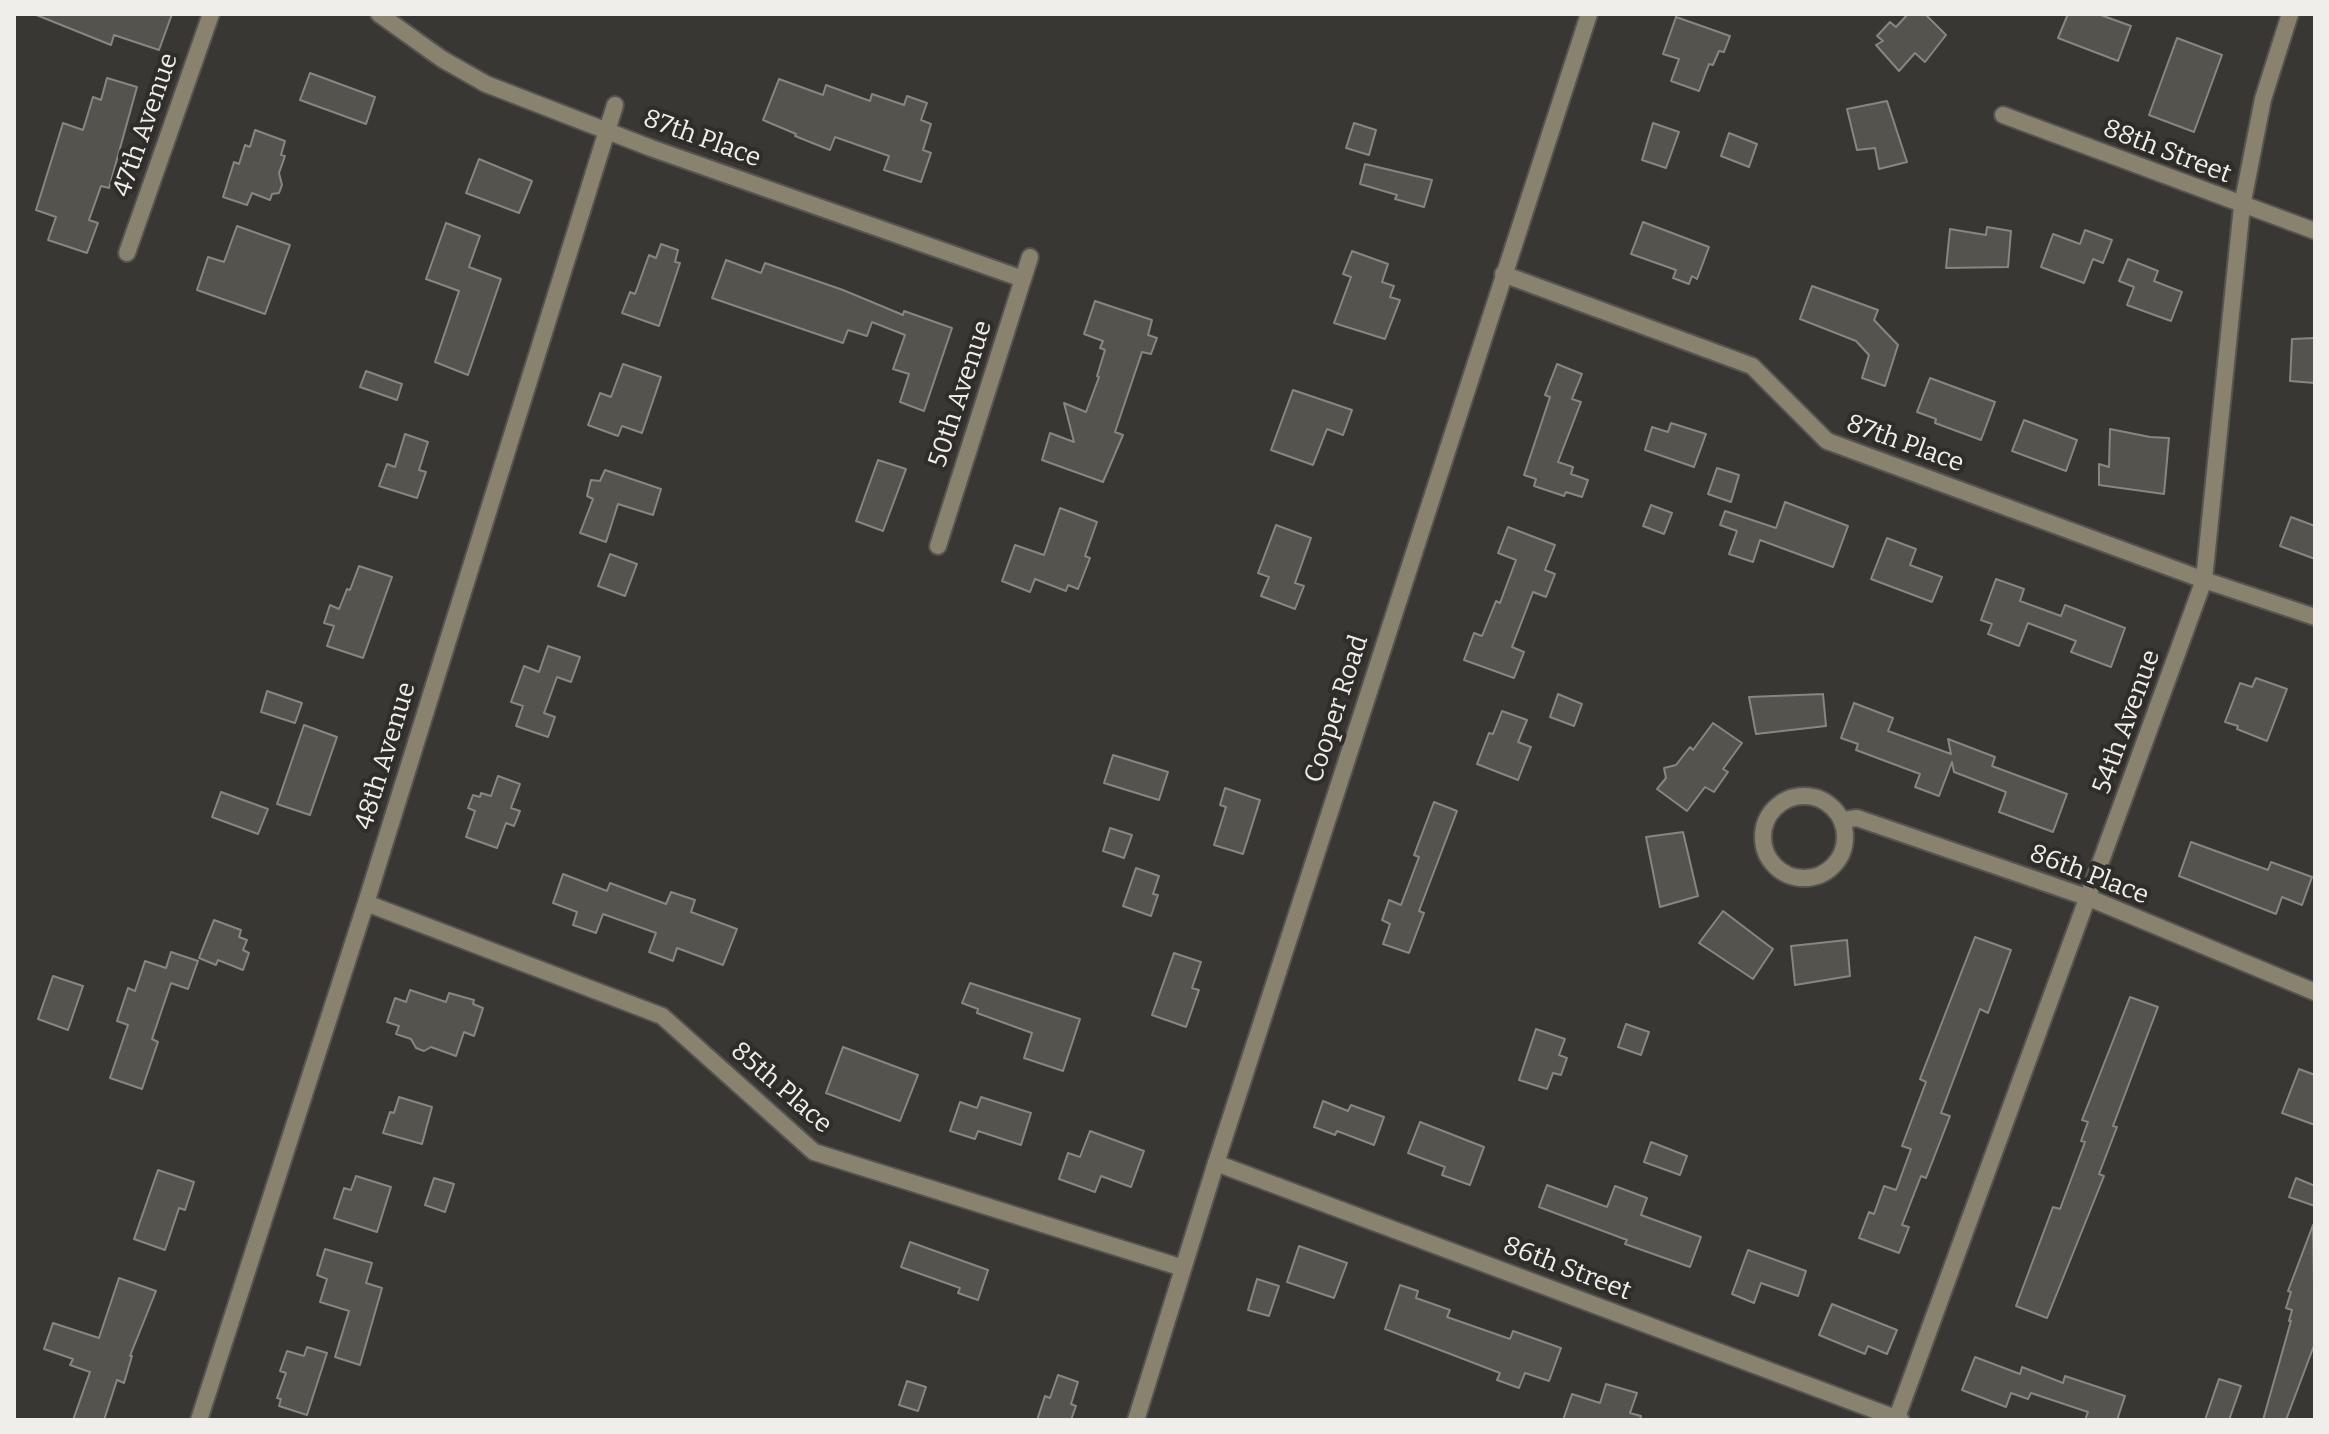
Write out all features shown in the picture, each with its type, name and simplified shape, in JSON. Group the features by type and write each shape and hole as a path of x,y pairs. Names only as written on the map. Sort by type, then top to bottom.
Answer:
{"street":[{"name":"47th Avenue","path":"127,253 211,14"},
{"name":"87th Place","path":"379,14 442,59 486,84 651,148 1023,279"},
{"name":"Cooper Road","path":"1136,1420 1216,1163 1589,14"},
{"name":"54th Avenue","path":"1898,1419 2204,580 2242,206 2263,99 2290,14"},
{"name":"48th Avenue","path":"199,1420 366,903 615,105"},
{"name":"88th Street","path":"2003,115 2315,231"},
{"name":"50th Avenue","path":"938,546 1030,257"},
{"name":"87th Place","path":"1503,274 1752,366 1827,441 2204,580 2315,617"},
{"name":"86th Place","path":"1798,796 1824,800 1843,820 1845,847 1830,870 1804,878 1779,869 1769,859 1764,847 1766,820 1774,808 1785,800 1798,796"},
{"name":"86th Place","path":"1843,820 1857,818 2089,898 2315,992"},
{"name":"85th Place","path":"366,903 662,1016 814,1152 1183,1268"},
{"name":"86th Street","path":"1216,1163 1898,1419"}],"building":[{"path":"34,14 172,14 159,50 114,35 111,45"},
{"path":"1908,14 1925,14 1946,35 1925,62 1915,53 1899,71 1876,45 1883,41 1877,36 1890,22 1896,27"},
{"path":"2068,14 2098,14 2131,26 2118,61 2058,38"},
{"path":"1676,17 1730,36 1724,52 1719,51 1713,65 1709,64 1699,91 1671,81 1679,59 1663,54"},
{"path":"2177,38 2222,55 2194,132 2149,115"},
{"path":"310,73 375,97 366,124 300,100"},
{"path":"107,78 137,87 109,188 101,186 89,220 98,223 87,253 48,240 56,217 36,210 63,123 83,130 93,97 101,100"},
{"path":"779,79 823,95 826,85 870,101 872,94 904,105 907,96 927,103 921,120 931,124 923,150 931,153 921,182 884,170 889,156 835,137 830,150 763,120"},
{"path":"1887,101 1907,162 1879,169 1875,148 1857,150 1847,109"},
{"path":"1354,123 1376,130 1369,155 1346,148"},
{"path":"1653,123 1679,132 1666,168 1642,160"},
{"path":"255,130 285,141 281,155 285,156 279,173 282,185 279,193 272,194 270,200 252,193 247,205 223,197 234,162 239,164 245,145 250,147"},
{"path":"1729,133 1757,144 1749,167 1721,156"},
{"path":"479,159 532,181 519,213 466,193"},
{"path":"1365,164 1432,180 1424,207 1360,184"},
{"path":"1643,222 1709,247 1697,279 1692,276 1689,284 1673,278 1676,270 1631,254"},
{"path":"446,223 480,236 469,267 501,279 468,375 435,362 459,291 426,279"},
{"path":"237,226 290,245 265,314 197,290 208,257 224,262"},
{"path":"1987,227 2011,231 2008,267 1946,268 1950,229 1986,235"},
{"path":"2085,230 2112,240 2103,263 2093,259 2084,283 2041,267 2053,234 2080,244"},
{"path":"661,244 678,250 675,262 680,263 659,326 622,313 630,292 635,294 649,255 656,258"},
{"path":"1352,251 1388,264 1382,282 1394,286 1390,297 1400,300 1385,339 1334,323 1351,277 1343,274"},
{"path":"2128,259 2158,271 2154,281 2182,292 2171,321 2127,305 2134,287 2119,281"},
{"path":"726,260 761,273 765,263 903,315 904,311 952,328 924,411 900,402 909,374 893,369 905,335 872,322 867,336 848,330 843,343 712,298"},
{"path":"1812,286 1878,310 1874,320 1898,345 1885,386 1862,378 1869,355 1856,341 1800,319"},
{"path":"1095,301 1152,320 1148,335 1157,338 1151,354 1142,352 1115,432 1123,435 1103,482 1042,460 1050,433 1074,442 1064,403 1086,412 1099,377 1105,350 1100,348 1103,341 1084,334"},
{"path":"2315,338 2315,383 2290,381 2292,339"},
{"path":"623,364 661,377 642,433 622,426 618,436 588,425 600,393 611,397"},
{"path":"1557,364 1582,374 1572,399 1581,402 1558,462 1573,467 1571,474 1588,480 1582,497 1566,492 1564,496 1534,486 1536,479 1524,475 1550,397 1545,395"},
{"path":"366,371 402,384 397,400 360,387"},
{"path":"1930,378 1995,402 1981,440 1935,423 1936,419 1917,412"},
{"path":"1293,390 1352,410 1343,435 1327,429 1313,465 1271,450"},
{"path":"2024,420 2077,440 2066,471 2012,451"},
{"path":"1671,423 1706,434 1694,467 1645,450 1652,427 1668,432"},
{"path":"2110,429 2169,438 2164,494 2099,485 2099,464 2109,467"},
{"path":"405,434 428,442 419,470 426,472 417,498 379,486 387,464 395,467"},
{"path":"878,460 906,469 883,531 856,521"},
{"path":"1717,468 1739,475 1731,502 1708,494"},
{"path":"605,470 661,489 653,515 618,504 606,542 580,533 593,499 587,496 591,480 600,481"},
{"path":"1785,502 1848,526 1833,567 1760,540 1753,562 1729,554 1737,531 1720,525 1725,511 1776,528"},
{"path":"1651,505 1672,513 1664,534 1643,526"},
{"path":"1060,508 1097,522 1085,556 1090,558 1078,589 1068,585 1066,591 1035,579 1030,592 1002,581 1015,545 1044,555"},
{"path":"2291,517 2315,526 2315,559 2280,546"},
{"path":"1276,525 1311,538 1295,583 1304,586 1295,609 1261,596 1269,577 1258,573"},
{"path":"1508,527 1555,545 1545,570 1555,574 1546,597 1533,592 1512,647 1524,652 1514,678 1464,660 1474,633 1482,636 1496,601 1500,603 1516,560 1498,553"},
{"path":"1887,538 1916,549 1910,565 1942,577 1932,602 1871,579"},
{"path":"610,554 637,564 625,596 598,586"},
{"path":"359,566 392,577 363,658 327,646 334,626 324,623 330,605 339,609"},
{"path":"1996,579 2024,589 2020,601 2061,616 2065,605 2125,628 2111,667 2071,652 2076,641 2028,623 2019,646 1988,634 1992,624 1981,620"},
{"path":"548,646 580,657 571,682 557,677 544,713 555,717 548,737 516,726 523,706 511,702 524,666 539,672"},
{"path":"2256,678 2287,689 2267,741 2225,722 2240,683 2252,687"},
{"path":"267,691 302,703 295,723 261,712"},
{"path":"1558,694 1582,704 1574,726 1550,717"},
{"path":"1823,694 1826,726 1756,734 1749,697"},
{"path":"1854,703 1893,718 1888,731 1951,754 1948,739 1995,757 1992,766 2067,794 2053,832 1999,812 2006,792 1954,772 1952,762 1939,796 1915,787 1920,774 1856,750 1858,744 1841,738"},
{"path":"1502,711 1527,720 1518,742 1531,747 1518,780 1477,764"},
{"path":"1713,723 1742,743 1723,769 1728,772 1714,792 1705,787 1687,811 1657,789 1666,778 1664,768 1676,765 1690,747 1693,750"},
{"path":"304,725 337,737 310,815 277,804"},
{"path":"1113,755 1168,772 1159,800 1104,783"},
{"path":"498,776 520,784 511,808 520,811 514,826 506,823 497,848 466,837 475,811 468,808 473,795 480,797 481,793 491,796"},
{"path":"1225,788 1260,800 1243,854 1214,845 1226,807 1220,805"},
{"path":"221,792 268,809 258,834 212,817"},
{"path":"1434,802 1457,811 1419,911 1424,913 1409,953 1383,944 1390,924 1382,920 1389,900 1401,905 1419,857 1414,855"},
{"path":"1110,828 1132,835 1124,858 1103,851"},
{"path":"1683,832 1698,896 1660,907 1646,837"},
{"path":"2191,842 2268,870 2271,862 2312,877 2302,905 2282,897 2276,914 2179,876"},
{"path":"1136,868 1159,876 1153,894 1158,895 1151,916 1123,906"},
{"path":"563,874 607,891 610,883 666,904 671,892 695,900 691,912 737,929 723,965 677,948 673,961 649,952 656,933 603,914 596,933 573,925 577,912 553,903"},
{"path":"1723,911 1773,949 1753,979 1699,943"},
{"path":"214,920 241,930 239,937 247,940 243,950 249,953 243,970 218,960 216,965 199,958"},
{"path":"1975,937 2011,950 1988,1013 1980,1009 1941,1113 1950,1116 1926,1178 1921,1176 1902,1225 1909,1227 1899,1253 1859,1238 1869,1212 1874,1214 1884,1186 1896,1190 1911,1149 1902,1146 1926,1082 1920,1079"},
{"path":"1847,940 1850,976 1795,985 1791,946"},
{"path":"171,952 198,961 188,989 171,983 152,1039 158,1042 142,1089 110,1078 128,1025 117,1021 128,988 135,991 145,961 166,968"},
{"path":"1174,953 1201,962 1192,988 1199,990 1186,1027 1152,1015"},
{"path":"53,976 83,986 68,1030 38,1019"},
{"path":"970,983 1080,1019 1063,1071 1024,1058 1032,1033 977,1013 978,1009 962,1003"},
{"path":"410,990 446,1002 449,993 474,1000 473,1004 483,1008 474,1036 464,1032 456,1056 431,1047 424,1051 416,1048 411,1039 396,1034 399,1026 387,1022 395,998 406,1002"},
{"path":"2130,997 2158,1007 2113,1126 2117,1127 2099,1174 2104,1176 2047,1318 2016,1306 2053,1207 2060,1209 2085,1142 2081,1141 2088,1122 2082,1120"},
{"path":"1626,1024 1649,1032 1641,1055 1618,1047"},
{"path":"1536,1029 1565,1039 1559,1055 1567,1058 1561,1075 1553,1073 1547,1089 1519,1080"},
{"path":"843,1047 918,1075 900,1121 826,1093"},
{"path":"2299,1069 2315,1075 2315,1125 2282,1113"},
{"path":"399,1097 432,1107 422,1144 383,1133"},
{"path":"981,1097 1031,1113 1021,1145 978,1131 975,1139 950,1131 960,1102 977,1108"},
{"path":"1323,1101 1348,1111 1351,1105 1384,1117 1374,1145 1337,1131 1335,1135 1314,1127"},
{"path":"1420,1122 1484,1147 1470,1185 1442,1175 1445,1167 1408,1153"},
{"path":"1090,1131 1144,1151 1131,1187 1101,1176 1095,1192 1059,1179 1068,1153 1080,1157"},
{"path":"1651,1142 1687,1156 1680,1175 1644,1162"},
{"path":"158,1170 194,1182 185,1210 179,1208 165,1250 134,1239"},
{"path":"356,1176 391,1187 377,1232 334,1218 344,1188 351,1190"},
{"path":"434,1178 454,1184 445,1212 425,1205"},
{"path":"2296,1178 2315,1186 2315,1206 2289,1197"},
{"path":"1547,1185 1607,1207 1615,1186 1647,1198 1641,1215 1701,1237 1690,1267 1625,1244 1627,1240 1539,1207"},
{"path":"2313,1225 2315,1343 2286,1420 2263,1420 2291,1321 2292,1310 2286,1308 2291,1292 2288,1291"},
{"path":"910,1242 988,1270 978,1300 958,1293 960,1288 901,1267"},
{"path":"1299,1246 1347,1263 1334,1298 1287,1282"},
{"path":"325,1249 372,1263 366,1283 382,1288 360,1365 335,1357 349,1311 320,1302 327,1279 317,1275"},
{"path":"1748,1250 1806,1271 1798,1296 1761,1283 1754,1303 1732,1294"},
{"path":"119,1278 156,1291 130,1356 124,1383 117,1380 104,1420 73,1420 90,1372 70,1365 73,1359 44,1349 53,1323 99,1338"},
{"path":"1257,1279 1279,1286 1269,1316 1248,1310"},
{"path":"1400,1285 1418,1291 1416,1298 1450,1310 1447,1317 1510,1339 1513,1331 1561,1348 1549,1381 1525,1373 1519,1388 1497,1380 1500,1373 1385,1329"},
{"path":"1832,1304 1897,1330 1887,1354 1868,1346 1865,1354 1819,1335"},
{"path":"307,1347 327,1353 307,1415 279,1406 281,1399 277,1398 286,1373 280,1371 287,1351 304,1356"},
{"path":"1975,1357 2020,1374 2022,1367 2063,1383 2065,1376 2125,1396 2117,1420 2085,1420 2088,1412 2031,1393 2028,1399 2011,1393 2006,1407 1962,1390"},
{"path":"1058,1375 1078,1382 1071,1404 1076,1406 1071,1420 1037,1420 1045,1396 1050,1398"},
{"path":"2219,1379 2241,1386 2229,1420 2205,1420"},
{"path":"907,1381 926,1387 918,1411 899,1405"},
{"path":"1606,1384 1637,1393 1630,1413 1641,1416 1640,1420 1563,1420 1572,1394 1600,1403"}]}
